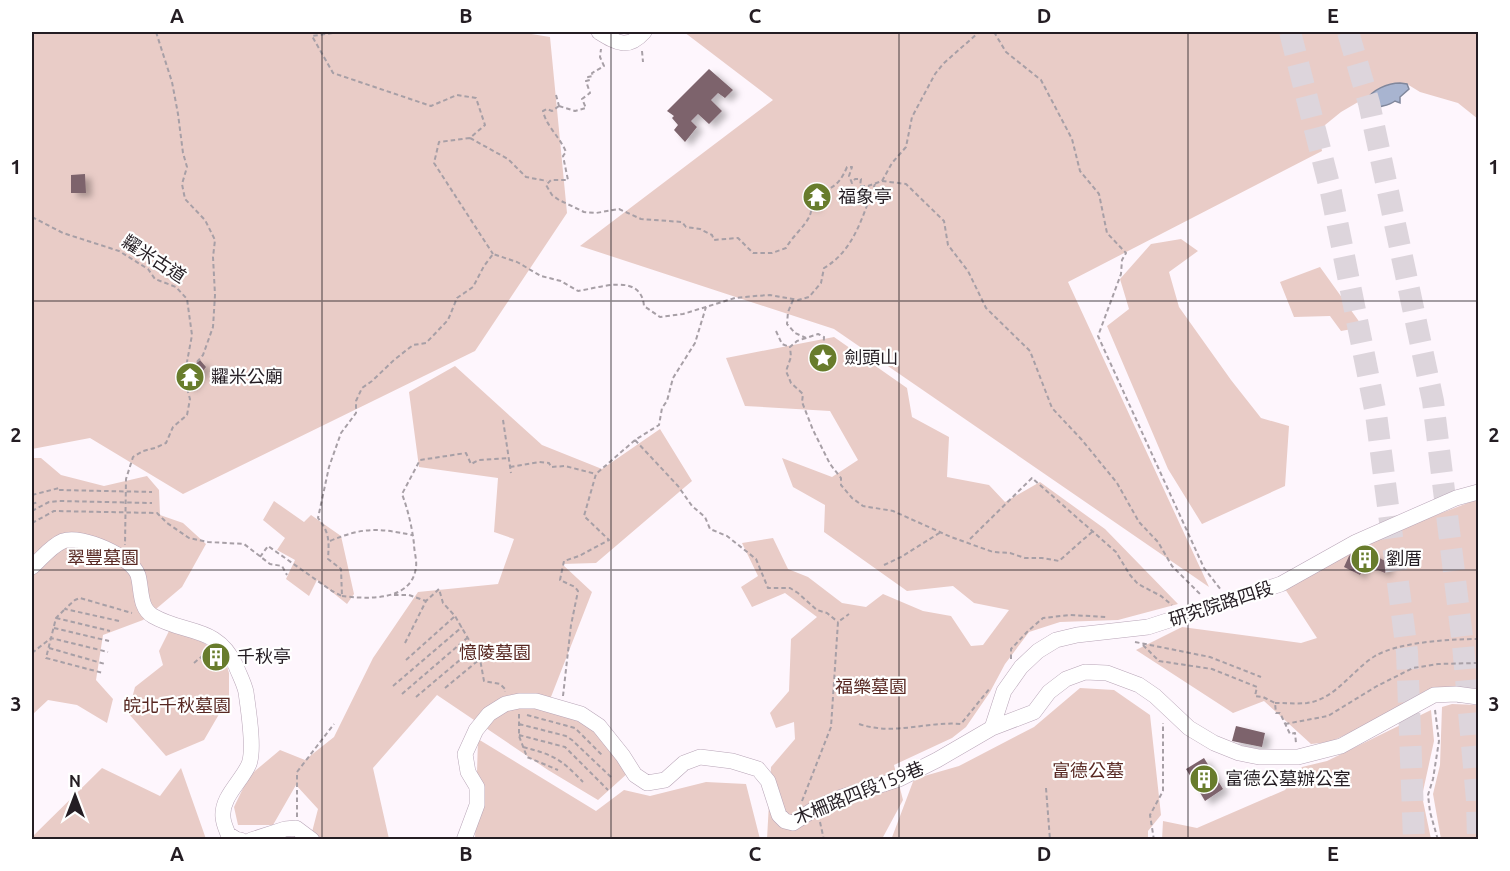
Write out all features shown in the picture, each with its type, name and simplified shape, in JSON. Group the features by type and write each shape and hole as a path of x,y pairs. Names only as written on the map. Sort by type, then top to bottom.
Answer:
{"street":[{"path":"600,32 615,42 629,37 638,39 644,32"},
{"name":"研究院路四段","path":"992,728 1004,691 1021,667 1038,651 1056,640 1077,635 1148,627 1281,584 1356,542 1456,498 1479,492"},
{"path":"32,567 50,549 69,539 94,543 130,562 137,573 144,607 148,612 205,634 229,651 245,689 251,748 250,763 228,796 222,816 228,834 241,840"},
{"name":"木柵路四段159巷","path":"514,706 536,701 581,714 599,726 635,775 647,783 665,780 684,763 700,757 732,761 758,769 768,781 779,815 785,821 793,823 816,808 839,798 899,779 938,760 992,728 1034,712 1049,692 1066,679 1085,672 1107,673 1139,685 1155,696 1189,728 1214,743 1239,753 1259,757 1291,758"},
{"path":"1291,758 1341,746 1410,706 1434,695 1456,694 1479,697"},
{"path":"464,840 477,805 477,787 468,772 465,754 476,730 489,714 514,706"},
{"path":"251,840 285,829 296,828 312,840"}],"path":[{"path":"156,32 178,114 187,167 182,184 185,199 205,220 215,240 213,327 203,356 189,371 186,385"},
{"path":"340,32 312,36 333,73 431,106 457,95 476,98 485,125 470,138 439,142 434,163 493,254 518,262 541,276 561,281 578,291 610,284 634,288 644,299 644,306 660,317 683,314 735,298 755,296 784,297 793,300 809,297 821,283 825,268 834,262 854,237 876,184"},
{"path":"882,181 892,163 906,147 912,117 935,74 979,32"},
{"path":"548,182 546,185 552,195 584,212 596,213 619,209 641,219 682,222 686,227 700,229 712,235 714,240 738,238 753,253 772,253 786,248 790,240 799,233 802,225 810,218 812,200 830,190 842,177 847,167 852,167 849,176 852,183 855,179 861,179 860,186 882,181 906,184 944,221 948,244 968,271 986,308 1030,351 1052,408 1117,483 1139,522 1158,542 1172,566 1218,604 1221,591 1204,568 1098,336 1126,253 1107,233 1099,194 1080,171 1072,139 1041,80 1006,52 994,32"},
{"path":"559,106 575,111 586,108 582,99 590,93 586,81 590,80 588,77 593,76 592,73 604,66 602,62"},
{"path":"556,95 559,106"},
{"path":"470,138 508,159 526,177 548,182 568,180 563,156 566,152 556,132 545,121 543,111 547,109 552,111 559,106"},
{"name":"糶米古道","path":"32,217 63,233 119,251 148,269 155,279 176,287 188,299 192,334 188,368 184,378 190,399 187,415 173,427 166,443 133,457 126,476 125,542 122,558"},
{"path":"342,596 341,569 328,559 330,541 327,529 318,518 329,467 341,433 356,413 356,401 362,388 413,345 426,343 448,320 457,298 473,287 493,254"},
{"path":"793,300 788,312 787,324 795,333 806,338"},
{"path":"561,707 571,625 578,591 575,586 560,580 564,561 579,556 609,540 584,516 596,474 635,440 659,425 662,408 667,400 673,378 695,343 706,307"},
{"path":"776,331 782,344 790,347"},
{"path":"790,347 797,341 818,334 824,337 823,358"},
{"path":"790,347 791,357 786,371 791,383 803,394 802,402 813,430 830,464 841,478 841,485 852,498 863,506 893,511 993,552 1010,553 1025,558 1059,561 1093,531"},
{"path":"503,420 511,473"},
{"path":"635,440 678,486 692,506 705,517 710,529 727,536 756,559 768,588 790,588 817,610 827,613 838,622"},
{"path":"393,595 409,584 416,568 413,535 402,494 420,460 466,453 471,464 479,460 509,458"},
{"path":"510,466 539,462 549,463 551,467 565,466 596,474"},
{"path":"970,539 1032,478 1116,552 1138,584 1170,603 1178,618"},
{"path":"32,495 59,488 59,490 152,492"},
{"path":"32,512 49,502 59,501 152,503"},
{"path":"32,504 38,502"},
{"path":"32,523 54,511 158,513 167,523 189,538 208,542 244,544 270,564 282,566 287,575"},
{"path":"330,541 350,532 379,528 413,535"},
{"path":"884,565 941,532"},
{"path":"260,557 268,546 342,596 364,599 409,595 426,601"},
{"path":"405,643 426,601 439,589 443,603 455,616 480,659 484,681 500,684 514,706 519,724 519,735 527,757 558,770"},
{"path":"103,673 46,658 56,618 80,598 141,616 148,612"},
{"path":"65,609 119,621"},
{"path":"838,622 849,614"},
{"path":"406,660 455,616"},
{"path":"56,618 110,631"},
{"path":"802,802 831,727 838,622"},
{"path":"393,686 462,627"},
{"path":"54,628 109,641"},
{"path":"51,638 108,652"},
{"path":"32,653 51,638"},
{"path":"402,694 467,638"},
{"path":"1143,645 1159,662 1212,669 1257,687 1255,696 1275,703 1308,703 1326,696 1375,656 1387,651 1454,639 1479,639"},
{"path":"1132,641 1210,657 1261,677"},
{"path":"194,663 219,643"},
{"path":"49,648 105,664"},
{"path":"416,697 474,648"},
{"path":"445,688 480,659"},
{"path":"1285,724 1328,716 1377,686 1413,668 1438,664 1479,663"},
{"path":"1434,695 1439,741 1428,795 1438,840"},
{"path":"1275,703 1276,713 1280,713 1290,734 1295,733 1291,758"},
{"path":"1154,840 1150,815 1164,791 1163,704"},
{"path":"514,706 575,728 602,755"},
{"path":"296,828 297,772 334,724"},
{"path":"519,724 566,736 612,778"},
{"path":"519,735 565,747 608,790"},
{"path":"523,747 554,756 583,782"},
{"path":"1046,788 1050,840"},
{"path":"816,808 824,840"}],"green space":[{"path":"32,32 519,32 550,37 567,213 475,351 183,494 90,438 32,449"},
{"path":"684,32 1478,32 1478,119 1458,103 1420,92 1407,84 1389,84 1341,112 1325,125 1320,140 1322,151 1068,282 1209,587 834,329 580,246 773,100"},
{"path":"1181,239 1198,251 1169,272 1179,307 1261,418 1289,426 1285,486 1202,524 1168,469 1107,326 1129,309 1120,279 1151,244"},
{"path":"1320,267 1363,327 1341,331 1330,316 1294,317 1280,282"},
{"name":"福樂墓園","path":"834,337 907,388 912,417 949,437 947,477 989,485 1005,502 1040,482 1105,529 1178,604 1118,620 1060,622 1029,632 1005,664 990,692 966,727 952,738 894,765 903,800 882,839 767,839 771,767 795,739 794,722 776,728 770,713 789,691 791,639 817,617 785,593 752,607 741,587 758,576 742,543 773,538 788,569 808,577 842,603 866,607 883,594 923,611 951,616 971,646 983,645 1009,610 974,603 953,586 907,591 824,532 825,505 793,487 782,458 832,477 858,460 830,411 745,406 726,358"},
{"name":"憶陵墓園","path":"455,366 542,445 602,469 660,429 692,481 596,563 562,564 592,592 549,702 589,724 629,772 598,800 548,770 437,695 373,768 389,839 318,839 312,832 318,809 296,785 273,825 238,825 234,807 249,776 280,750 305,760 334,737 373,658 418,592 498,584 514,539 494,532 498,478 419,467 409,392"},
{"name":"翠豐墓園","path":"32,458 41,458 61,475 104,486 147,476 159,490 160,515 183,523 206,544 182,587 143,620 103,635 96,680 113,699 107,723 77,705 48,700 32,715"},
{"path":"1478,499 1478,690 1427,690 1362,727 1330,742 1311,744 1264,701 1233,713 1136,650 1182,627 1301,643 1317,638 1285,589 1366,542"},
{"path":"274,501 304,522 311,515 341,536 354,594 347,604 317,580 309,596 286,579 295,560 277,550 285,538 263,520"},
{"name":"皖北千秋墓園","path":"170,629 202,642 223,654 229,673 229,697 204,740 166,756 128,713 135,687 163,665 159,651"},
{"name":"富德公墓","path":"1080,688 1114,690 1150,715 1161,815 1148,831 1148,839 891,840 914,779 959,766 1034,727"},
{"path":"1452,704 1478,705 1478,839 1441,839 1433,794 1440,765 1442,707"},
{"path":"1431,710 1434,741 1422,796 1431,839 1162,840 1163,821 1197,828 1285,790 1302,767 1327,761"},
{"path":"478,739 596,811 624,790 650,796 706,782 746,784 760,839 475,840"},
{"path":"102,768 160,796 181,768 206,839 32,839"}],"water":[{"path":"1390,84 1407,84 1409,89 1400,97 1400,103 1395,101 1372,110 1369,109 1366,101 1376,90"}],"building":[{"path":"709,69 733,90 725,98 718,93 711,100 722,111 709,124 698,114 691,121 697,127 685,142 674,130 678,125 672,118 674,116 667,111"},
{"path":"85,174 86,193 71,193 71,175"},
{"name":"福象亭","path":"820,191 823,196 814,203 815,207 806,205 807,196"},
{"path":"200,360 206,367 190,388 185,383 185,378 189,369"},
{"name":"劉厝","path":"1360,548 1389,563 1385,573 1366,565 1360,575 1344,567 1349,556"},
{"path":"1236,726 1265,733 1262,747 1232,741"},
{"name":"富德公墓辦公室","path":"1204,758 1223,789 1205,801 1186,769"}],"tunnel":[{"path":"1290,32 1331,192 1376,414 1407,652 1414,840"},
{"path":"1348,32 1369,103 1433,401 1463,645 1477,800 1478,840"}],"place":[{"name":"福象亭","path":"817,197"},
{"name":"劍頭山","path":"823,358"},
{"name":"糶米公廟","path":"190,377"},
{"name":"劉厝","path":"1365,559"},
{"name":"千秋亭","path":"216,657"},
{"name":"富德公墓辦公室","path":"1204,779"}]}
